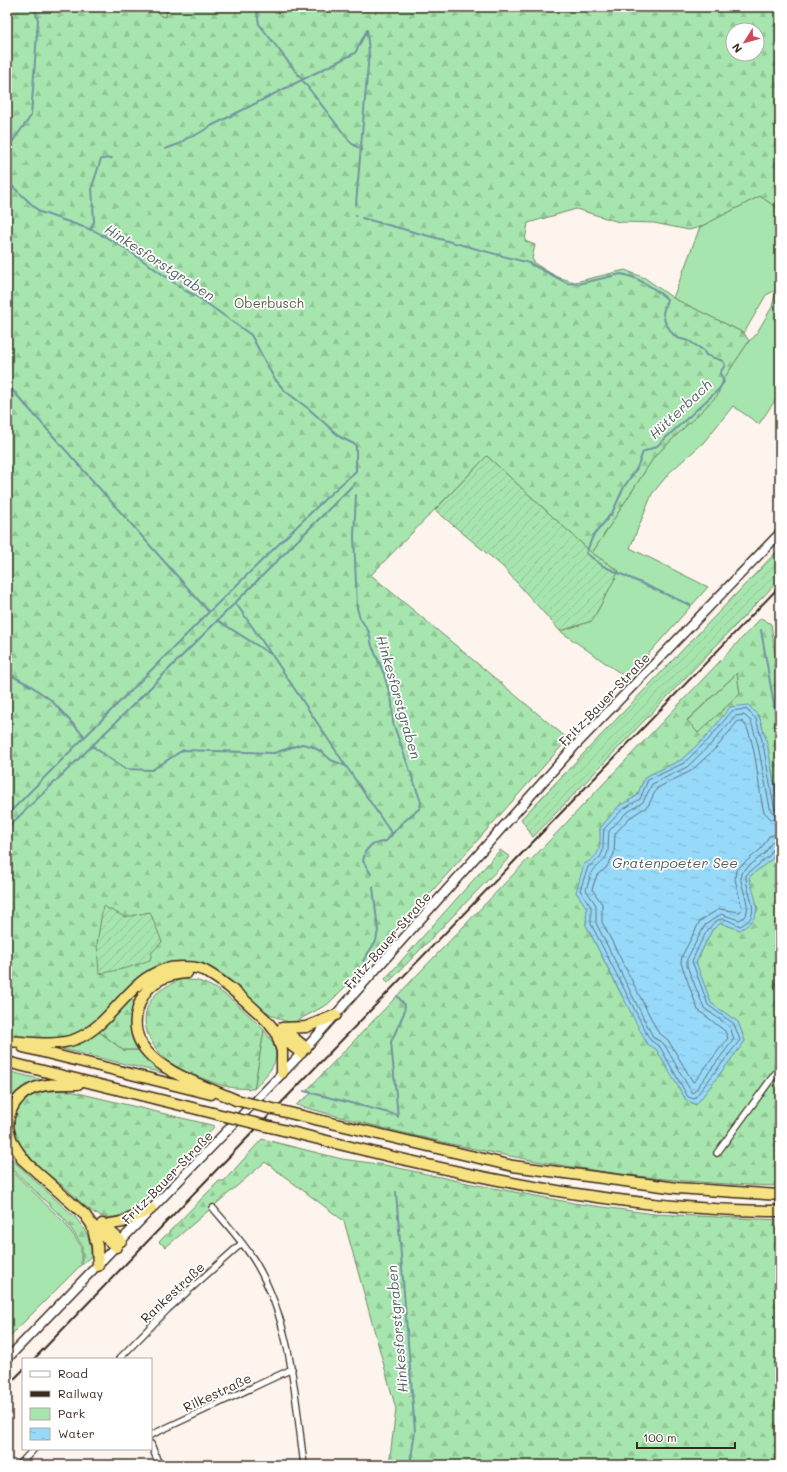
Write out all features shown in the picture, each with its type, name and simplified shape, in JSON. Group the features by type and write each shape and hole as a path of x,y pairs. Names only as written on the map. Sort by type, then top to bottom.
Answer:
{"highway":[{"path":"7,1042 45,1044 64,1043 77,1038 96,1026 144,979 159,970 172,967 189,967 204,970 218,980 304,1051"},
{"path":"218,980 188,973 162,977 152,984 144,993 137,1007 135,1022 137,1036 149,1056 162,1066 236,1100"},
{"path":"279,1030 306,1027 336,1015"},
{"path":"279,1030 282,1051 282,1073"},
{"path":"7,1042 236,1100 513,1166 677,1188 780,1195"},
{"path":"7,1062 458,1172 602,1198 668,1205 780,1211"},
{"path":"26,1162 12,1140 8,1126 9,1114 14,1104 21,1096 32,1089 59,1084 98,1085"},
{"path":"7,1145 85,1215 92,1224 118,1244"},
{"path":"105,1226 123,1222 151,1209"},
{"path":"85,1215 105,1226 118,1244"},
{"path":"92,1224 97,1246 98,1266"}],"main road":[{"name":"Fritz-Bauer-Straße","path":"7,1359 304,1051 574,747 780,533"}],"street":[{"path":"717,1153 780,1067"},
{"path":"213,1208 242,1243 257,1265 274,1302 285,1335 292,1369 304,1465"},
{"name":"Rankestraße","path":"120,1358 168,1309 242,1243"},
{"name":"Rilkestraße","path":"152,1435 292,1369"},
{"path":"152,1447 159,1465"},
{"path":"19,1465 33,1450"}],"green space":[{"name":"Oberbusch","path":"7,7 155,7 155,10 161,16 166,17 167,7 780,7 780,210 760,196 700,227 689,230 654,223 619,222 576,209 528,223 525,241 535,245 532,259 537,265 557,277 575,282 625,270 645,278 673,298 744,333 749,341 723,380 717,396 654,457 592,553 487,456 371,575 568,739 358,974 328,1004 293,1023 277,1018 263,1010 225,978 210,969 194,964 175,963 158,967 138,978 91,1024 72,1035 50,1039 7,1034"},
{"path":"155,7 167,7 167,17 161,16 155,10"},
{"path":"760,196 780,210 780,393 759,424 733,406 703,443 670,472 652,494 630,548 708,587 627,678 560,631 592,621 619,571 592,553 654,457 717,396 723,380 749,341 755,336 772,307 776,290 766,295 744,333 673,298 700,227"},
{"path":"487,456 592,553 619,571 592,621 560,631 502,566 435,510"},
{"path":"780,548 780,579 533,837 521,819"},
{"path":"761,618 771,624 780,688 780,816 767,743 759,716 706,737 681,760 645,777 637,796 619,806 600,828 601,848 576,892 587,908 586,925 622,996 686,1100 696,1105 745,1041 738,1022 711,1003 696,963 712,930 721,923 740,930 758,910 749,877 772,859 780,842 780,1186 657,1178 596,1171 536,1161 416,1136 296,1105 312,1093 307,1090 529,858 531,860","holes":["737,673 740,694 698,733 687,720"]},
{"path":"737,673 740,694 699,734 687,721"},
{"path":"500,850 510,857 388,983 385,979"},
{"path":"103,906 125,917 150,912 162,942 152,952 150,960 127,968 99,974 97,943"},
{"path":"182,979 198,981 216,989 234,1001 264,1030 254,1089 224,1086 186,1072 167,1060 154,1046 146,1029 146,1011 156,994"},
{"path":"127,999 136,1002 132,1021 132,1032 139,1050 123,1050 97,1030"},
{"path":"97,1030 123,1050 139,1050 151,1062 171,1075 54,1047"},
{"path":"264,1030 275,1048 275,1061 272,1068 254,1089"},
{"path":"7,1071 51,1082 11,1101 7,1098"},
{"path":"50,1090 70,1091 215,1126 168,1178 140,1203 127,1212 115,1217 104,1217 89,1209 38,1165 20,1144 15,1133 14,1121 18,1109 24,1101 40,1092"},
{"path":"262,1139 342,1159 385,1165 472,1184 573,1203 654,1214 780,1220 780,1465 389,1465 396,1409 344,1221 265,1162 166,1247 159,1242 219,1181 224,1181"},
{"path":"7,1155 76,1218 89,1240 91,1250 91,1256 82,1265 82,1245 66,1221 7,1164"},
{"path":"7,1166 65,1223 81,1246 81,1265 7,1339"}],"water":[{"name":"Gratenpoeter See","path":"748,705 759,716 767,743 780,816 780,842 778,850 772,859 749,877 756,900 756,913 753,919 748,925 740,930 721,923 712,930 696,962 711,1003 738,1022 745,1041 696,1105 686,1100 656,1049 647,1044 586,925 587,908 576,892 584,864 590,861 599,850 600,828 619,806 637,796 645,777 681,760 706,737 730,707"}],"waterway":[{"path":"7,149 31,116 38,20 34,7"},
{"path":"257,12 259,24 351,143 362,150"},
{"path":"165,149 179,144 187,138 196,135 355,53 367,30"},
{"path":"356,204 369,53 367,31"},
{"path":"90,230 94,222 92,187 101,159 112,158"},
{"path":"7,177 12,186 40,212 95,231 128,250 251,335 274,378 285,391 309,409 340,437 356,445 356,471 326,498 209,612 7,815"},
{"name":"Hütterbach","path":"362,218 529,263 567,283 578,284 621,274 640,280 667,299 663,313 665,322 677,338 689,341 703,350 706,355 723,361 725,365 720,373 724,382 718,390 657,446 643,452 637,468 624,487 612,513 593,536 586,553 603,566 690,605"},
{"path":"7,384 209,612"},
{"path":"7,828 92,746 355,483"},
{"name":"Hinkesforstgraben","path":"356,495 354,536 357,608 360,618 369,632 372,646 384,674 392,702 393,723 421,802 420,808 402,823 386,841 371,845 365,852 363,861 371,874"},
{"path":"235,602 271,654"},
{"path":"217,620 272,655 346,766"},
{"name":"Hütterbach","path":"761,630 780,740"},
{"path":"7,673 31,686 51,700 84,736"},
{"path":"92,746 125,769 152,770 183,750 274,753 302,744 311,746 322,752 331,760 346,766 392,834"},
{"name":"Hinkesforstgraben","path":"363,961 376,941 378,930 373,887"},
{"name":"Hinkesforstgraben","path":"397,996 405,1005 404,1013 391,1042 398,1117"},
{"path":"304,1091 397,1115"},
{"name":"Hinkesforstgraben","path":"396,1192 415,1431 410,1465"}],"railway":[{"path":"35,1358 780,586"},
{"path":"7,1386 22,1371"}]}
